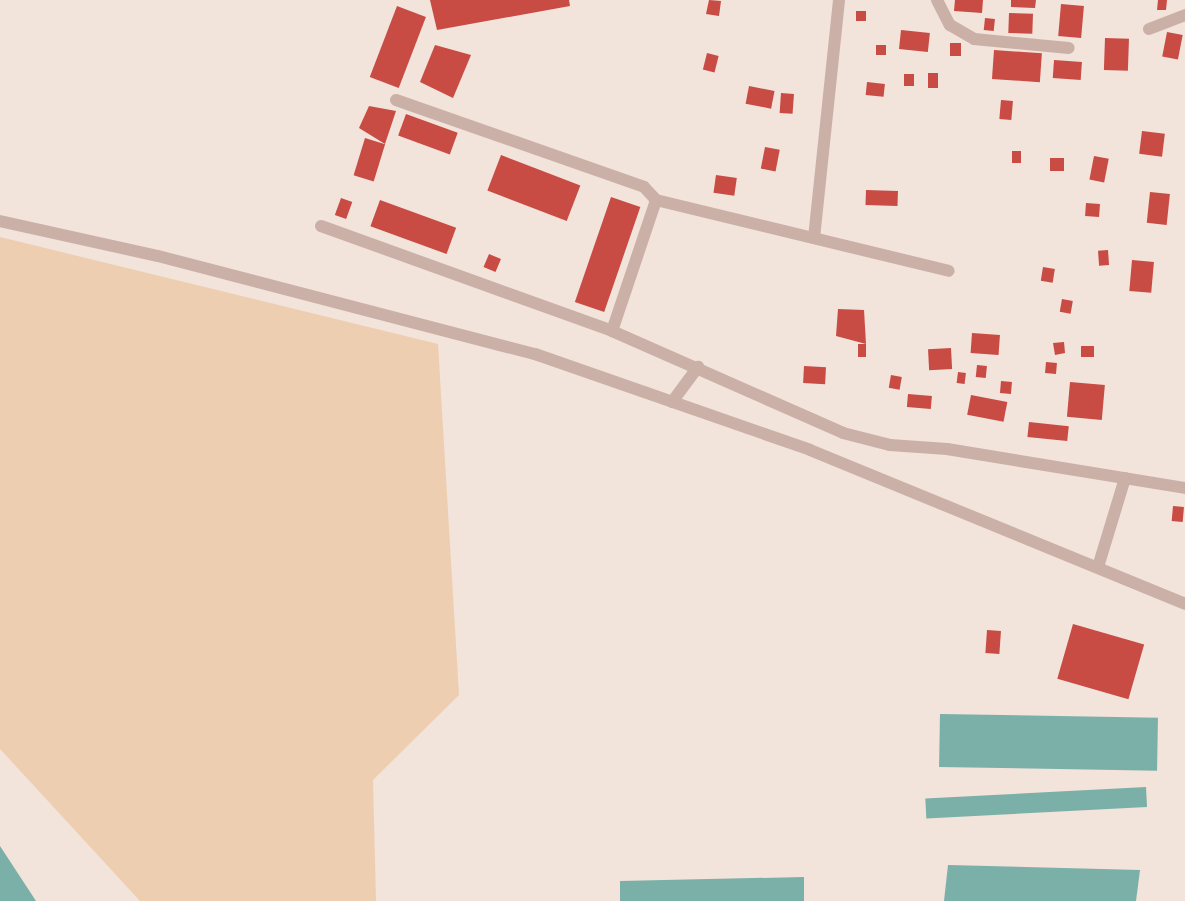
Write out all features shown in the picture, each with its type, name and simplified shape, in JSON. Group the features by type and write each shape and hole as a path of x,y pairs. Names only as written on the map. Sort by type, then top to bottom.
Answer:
{"street":[{"path":"814,238 838,0"},
{"path":"937,0 950,25 974,40 1069,48"},
{"path":"1149,29 1185,15"},
{"path":"396,100 644,187 656,200 949,271"},
{"path":"612,331 656,200"},
{"path":"0,221 158,256 535,354 810,450 1185,604"},
{"path":"321,226 612,331 698,367 843,433 880,442 1185,488"},
{"path":"672,402 698,367"},
{"path":"1098,567 1125,478"}],"sand":[{"path":"0,237 438,344 459,695 373,780 376,901 140,901 0,749"}],"water":[{"path":"940,714 1158,718 1157,771 939,767"},
{"path":"1146,787 1147,807 926,819 925,799"},
{"path":"0,846 36,901 0,901"},
{"path":"948,865 1140,870 1136,901 944,901"},
{"path":"804,877 804,901 620,901 620,881"}],"building":[{"path":"430,0 569,0 570,6 437,30"},
{"path":"709,0 721,1 719,16 706,14"},
{"path":"955,0 983,0 982,13 954,11"},
{"path":"1011,0 1036,0 1035,8 1011,7"},
{"path":"1158,0 1167,0 1166,10 1157,10"},
{"path":"1061,4 1084,6 1081,38 1058,36"},
{"path":"397,6 426,17 399,88 370,77"},
{"path":"856,11 866,11 866,21 856,21"},
{"path":"1009,13 1033,14 1032,34 1008,33"},
{"path":"985,18 995,19 994,31 984,30"},
{"path":"901,30 930,33 928,52 899,49"},
{"path":"1167,32 1183,35 1178,60 1162,57"},
{"path":"1105,38 1129,39 1128,71 1104,70"},
{"path":"950,43 961,43 961,56 950,56"},
{"path":"435,45 471,55 453,98 420,82"},
{"path":"876,45 886,45 886,55 876,55"},
{"path":"994,50 1042,53 1040,82 992,79"},
{"path":"707,53 719,56 715,72 703,69"},
{"path":"1054,60 1082,62 1081,80 1053,78"},
{"path":"928,73 938,73 938,88 928,88"},
{"path":"904,74 914,74 914,86 904,86"},
{"path":"867,82 885,84 884,97 866,95"},
{"path":"749,86 775,91 771,109 746,104"},
{"path":"781,93 794,94 793,114 780,113"},
{"path":"1001,100 1013,101 1011,120 999,119"},
{"path":"369,106 396,111 385,144 359,128"},
{"path":"406,114 458,133 450,154 398,136"},
{"path":"1142,131 1165,134 1162,157 1139,154"},
{"path":"365,138 385,144 374,181 354,175"},
{"path":"765,147 780,150 776,171 761,169"},
{"path":"1012,151 1021,151 1021,163 1012,163"},
{"path":"501,155 580,185 567,221 487,190"},
{"path":"1094,156 1109,159 1104,182 1089,180"},
{"path":"1050,158 1064,158 1064,171 1050,171"},
{"path":"716,175 737,178 734,196 713,193"},
{"path":"866,190 898,191 897,206 865,205"},
{"path":"1150,192 1170,194 1167,225 1147,223"},
{"path":"611,197 640,207 604,312 575,302"},
{"path":"341,198 352,202 346,219 335,215"},
{"path":"380,200 456,228 447,254 370,226"},
{"path":"1086,203 1100,204 1099,217 1085,216"},
{"path":"1108,250 1109,265 1099,266 1098,251"},
{"path":"489,254 501,259 495,272 484,267"},
{"path":"1132,260 1154,262 1151,293 1129,291"},
{"path":"1043,267 1055,269 1053,283 1041,281"},
{"path":"1062,299 1073,301 1071,314 1060,312"},
{"path":"838,309 864,310 866,344 836,336"},
{"path":"972,333 1000,335 999,355 971,353"},
{"path":"1064,342 1065,353 1055,355 1053,343"},
{"path":"858,344 866,344 866,357 858,357"},
{"path":"1081,346 1094,346 1094,357 1081,357"},
{"path":"951,348 952,369 929,370 928,349"},
{"path":"1046,362 1057,363 1056,374 1045,373"},
{"path":"977,365 987,366 986,378 976,377"},
{"path":"804,366 826,367 825,384 803,383"},
{"path":"958,372 966,373 965,384 957,383"},
{"path":"891,375 902,377 900,390 889,388"},
{"path":"1001,381 1012,382 1011,394 1000,393"},
{"path":"1070,382 1105,385 1102,420 1067,417"},
{"path":"908,394 932,396 931,409 907,407"},
{"path":"971,395 1007,402 1004,422 967,415"},
{"path":"1029,422 1069,426 1067,441 1027,437"},
{"path":"1173,506 1184,507 1183,522 1172,521"},
{"path":"1073,624 1144,644 1128,699 1057,679"},
{"path":"987,630 1001,631 999,654 985,653"}]}
